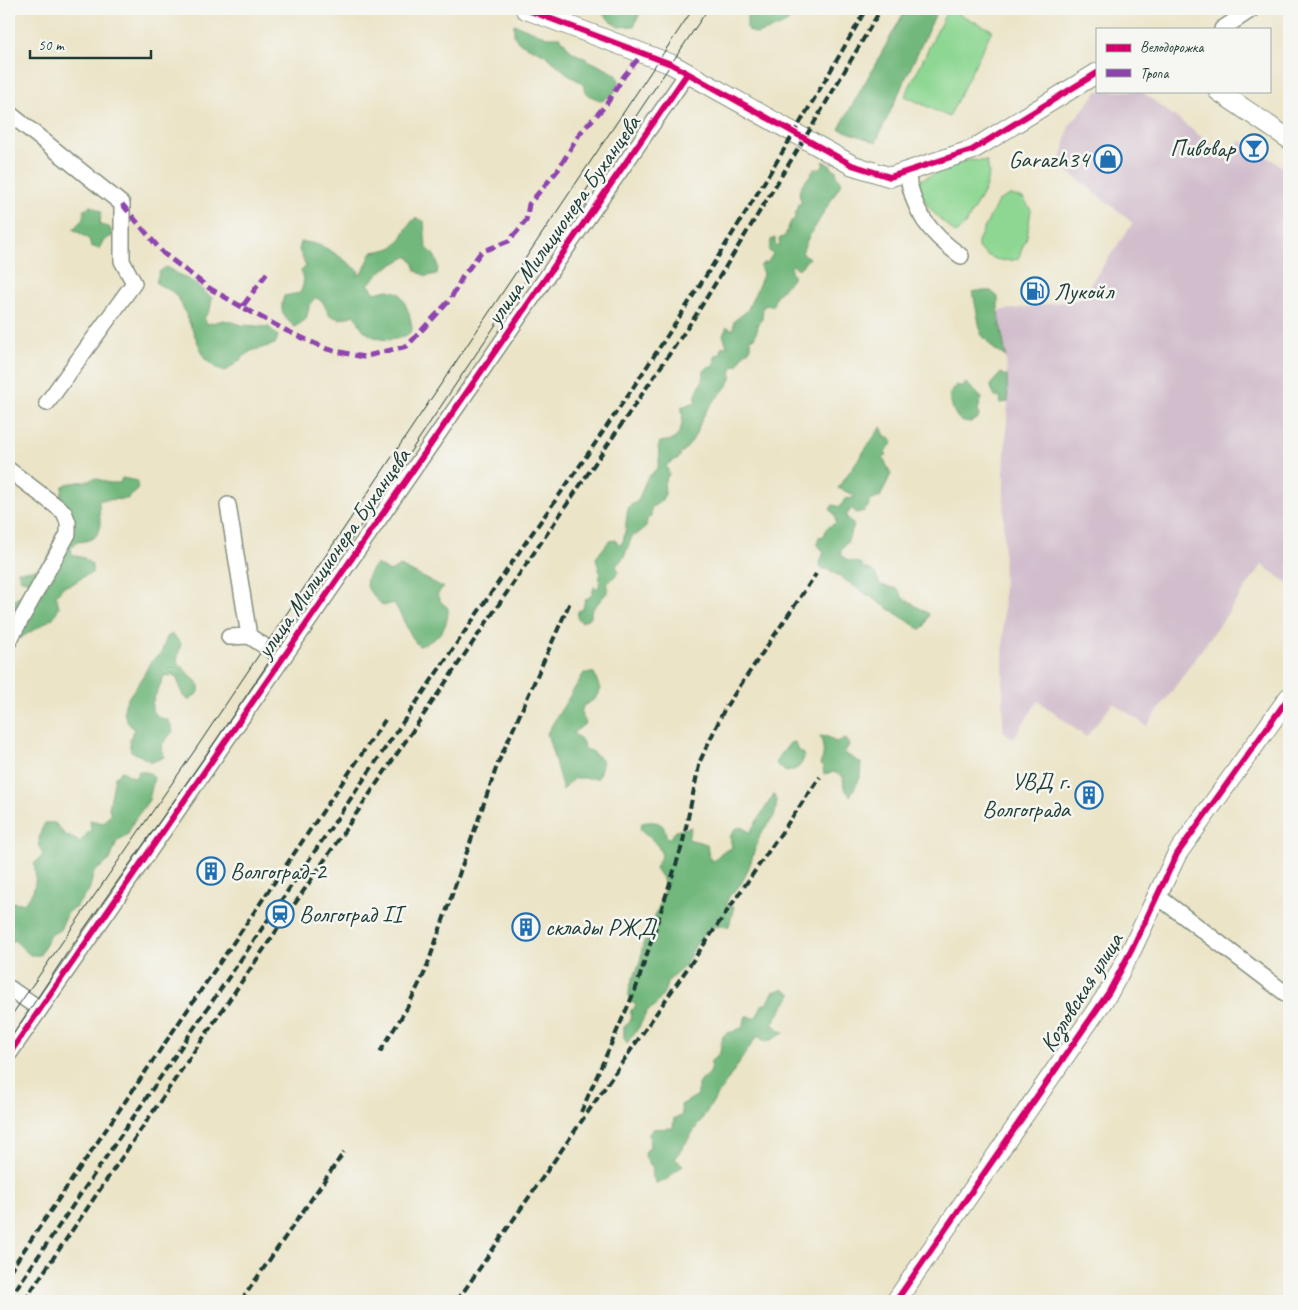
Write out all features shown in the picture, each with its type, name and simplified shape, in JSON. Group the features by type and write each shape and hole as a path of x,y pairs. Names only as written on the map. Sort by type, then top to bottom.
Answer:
{"street":[{"path":"525,9 643,53 687,74 852,165 882,176 907,173 972,150 1096,74"},
{"path":"1224,28 1252,9"},
{"name":"улица Милиционера Буханцева","path":"9,1054 687,74"},
{"path":"1219,92 1289,139"},
{"path":"9,113 122,204 122,261 134,283 47,403"},
{"path":"907,173 911,199 926,225 947,246 961,256"},
{"path":"9,470 64,512 68,522 68,534 12,636"},
{"path":"228,505 250,636"},
{"path":"229,637 250,636 283,658"},
{"name":"Козловская улица","path":"896,1301 1109,992 1132,949 1177,854 1289,697"},
{"path":"1156,895 1289,996"},
{"path":"9,988 40,1009"}],"shaded area":[{"path":"1097,92 1142,92 1228,157 1240,140 1289,171 1289,497 1280,509 1289,516 1289,584 1262,565 1147,726 1113,703 1086,737 1038,701 1013,739 1003,731 1004,474 1008,402 1006,357 998,311 1079,300 1133,223 1060,165 1069,126"}],"green space":[{"path":"597,9 639,9 640,13 634,26 618,27"},
{"path":"750,9 796,9 794,15 786,23 756,34 747,29 747,15"},
{"path":"906,9 938,9 876,142 839,129"},
{"path":"948,9 992,30 949,117 905,96"},
{"path":"514,24 547,37 560,37 572,52 616,74 619,81 614,93 602,101 588,95 582,83 570,76 544,54 518,42 514,35"},
{"path":"968,160 987,161 989,173 985,189 965,225 955,233 926,203 920,188 920,180"},
{"path":"823,161 831,166 833,170 836,170 837,176 842,182 806,242 802,253 809,258 799,269 793,265 791,267 791,273 794,277 776,296 773,305 763,306 762,319 757,325 758,328 754,338 751,338 751,348 743,355 738,365 733,367 730,381 703,416 690,444 680,454 680,457 666,465 669,474 664,482 665,494 661,501 651,508 651,516 647,519 646,527 635,536 633,534 624,557 616,566 619,572 606,585 609,590 591,611 591,617 582,622 577,618 578,611 583,609 585,600 592,595 594,587 599,588 600,573 596,558 609,541 616,540 618,544 622,544 629,506 638,501 646,480 658,467 660,454 658,448 660,442 672,440 678,434 683,420 681,407 696,402 696,394 703,379 704,371 708,367 714,367 715,355 721,354 721,347 727,346 723,335 727,327 733,330 734,321 747,311 762,278 763,273 760,267 763,263 767,263 773,254 769,251 771,240 775,238 775,244 780,246 779,239 785,236 791,221 794,220 798,204 802,204 800,188 814,169 819,169 824,164"},
{"path":"1010,195 1023,198 1031,210 1027,236 1018,259 1001,260 982,252 978,248 978,241 998,201"},
{"path":"91,206 101,211 100,225 109,227 114,235 103,241 99,249 91,246 89,239 73,229 84,218 84,209"},
{"path":"415,218 424,221 426,247 436,259 438,266 437,274 426,276 416,271 414,264 408,256 384,269 368,284 375,293 388,290 399,293 411,321 412,331 407,335 389,340 371,336 364,331 355,315 340,319 329,315 323,302 315,297 309,307 306,319 295,327 285,317 282,310 284,296 300,293 303,284 301,271 306,266 299,250 301,242 324,247 332,251 359,271 356,276 363,272 372,252 396,245"},
{"path":"166,267 194,283 212,298 210,310 204,318 207,324 224,320 242,325 269,327 278,336 275,344 251,351 226,371 216,368 205,359 180,301 173,292 156,283 159,272"},
{"path":"991,291 998,297 998,311 1006,357 994,349 981,334 973,292"},
{"path":"1001,373 1007,376 1008,402 1000,403 1001,397 995,397 990,385"},
{"path":"966,383 982,398 978,409 979,417 966,422 958,418 952,407 949,395 956,385 963,387"},
{"path":"881,427 886,438 891,438 893,443 885,451 887,455 883,458 891,474 880,497 870,501 870,505 864,511 856,513 852,508 846,516 854,525 847,543 841,549 841,554 846,560 862,564 862,568 871,570 881,585 898,589 903,598 929,614 924,627 920,629 828,569 821,569 820,563 824,552 817,544 819,537 824,536 827,528 836,523 835,515 830,509 833,505 840,507 845,499 854,498 854,495 838,488"},
{"path":"95,478 109,483 120,483 122,478 138,481 137,491 127,499 99,500 100,528 98,533 94,538 77,542 71,548 72,555 84,558 92,565 92,573 72,584 64,586 56,595 59,607 53,618 19,639 14,631 15,621 10,614 9,605 27,590 29,582 20,579 18,571 39,567 46,562 50,555 65,522 61,495 63,486"},
{"path":"376,564 390,572 400,566 443,587 437,595 448,608 447,621 441,632 432,640 419,646 413,639 394,603 383,606 369,591 366,582 367,577"},
{"path":"172,634 181,643 177,662 199,684 199,692 189,700 183,696 176,675 164,676 152,703 152,710 160,718 169,721 173,731 161,746 164,757 152,762 131,751 129,741 134,730 128,722 124,709 149,664 161,654 167,637"},
{"path":"584,673 594,673 600,689 595,699 583,706 581,713 586,723 573,733 583,742 584,749 591,751 603,761 598,778 574,778 563,790 547,733"},
{"path":"820,736 828,737 835,742 845,739 849,745 844,753 861,763 860,778 850,796 844,788 843,776 833,772 824,774 823,767 820,764 823,751"},
{"path":"795,742 797,749 804,754 804,758 799,767 786,772 777,765 776,761 790,743"},
{"path":"122,771 135,778 139,771 150,773 154,778 149,800 133,822 128,834 117,841 110,860 94,872 89,890 76,907 67,913 60,930 50,935 40,955 30,955 14,940 9,947 9,902 23,903 31,895 35,881 34,864 43,855 39,839 45,823 55,823 64,834 80,842 91,829 90,820 103,823 111,814 109,808 115,777"},
{"path":"774,794 776,808 774,816 760,835 745,876 736,890 729,896 726,905 734,907 729,926 710,927 695,946 685,966 668,981 663,995 655,1006 647,1011 639,1027 627,1043 624,1038 624,1027 630,1022 631,1010 634,1009 636,1004 630,1002 629,991 631,982 640,962 643,945 659,905 665,883 655,868 662,855 657,844 640,829 642,823 659,823 664,828 666,838 670,838 676,831 691,827 688,839 707,844 709,858 713,861 722,852 732,848 730,837 735,829 741,827 750,832"},
{"path":"782,989 792,994 772,1024 784,1033 767,1042 757,1036 675,1159 683,1165 665,1181 656,1183 652,1175 653,1168 646,1159 645,1153 650,1146 649,1134 653,1129 673,1128 674,1118 682,1116 681,1105 698,1095 698,1084 710,1073 712,1067 710,1062 720,1053 723,1036 743,1027 746,1016 754,1018 762,1005 768,1003 773,992"}],"tram line":[{"path":"9,1019 195,750 693,9"},
{"path":"9,1041 67,953 205,757 708,9"}],"railway":[{"path":"9,1299 618,410 746,212 866,9"},
{"path":"24,1301 694,318 814,123 881,9"},
{"path":"581,1112 636,988 682,846 700,761 725,708 816,574"},
{"path":"380,1052 407,1008 425,972 498,763 571,600"},
{"path":"9,1272 387,717"},
{"path":"457,1301 820,777"},
{"path":"241,1301 344,1152"}],"marked path":[{"path":"267,273 242,307 287,331 327,349 363,357 407,346 450,300 463,276 481,252 509,241 526,221 529,204 558,170 580,133 606,105 624,76 643,53"},
{"path":"122,204 163,253 209,288 242,307"}],"cycle path":[{"path":"525,9 671,64 852,165 890,177 972,150 1096,74"},
{"path":"9,1054 687,74"},
{"path":"896,1301 1109,992 1132,949 1177,854 1289,697"}],"place":[{"name":"Пивовар","path":"1254,148"},
{"name":"Garazh34","path":"1108,159"},
{"name":"Лукойл","path":"1035,291"},
{"name":"УВД г. Волгограда","path":"1089,795"},
{"name":"Волгоград-2","path":"211,871"},
{"name":"Волгоград II","path":"280,914"},
{"name":"склады РЖД","path":"526,927"}]}
